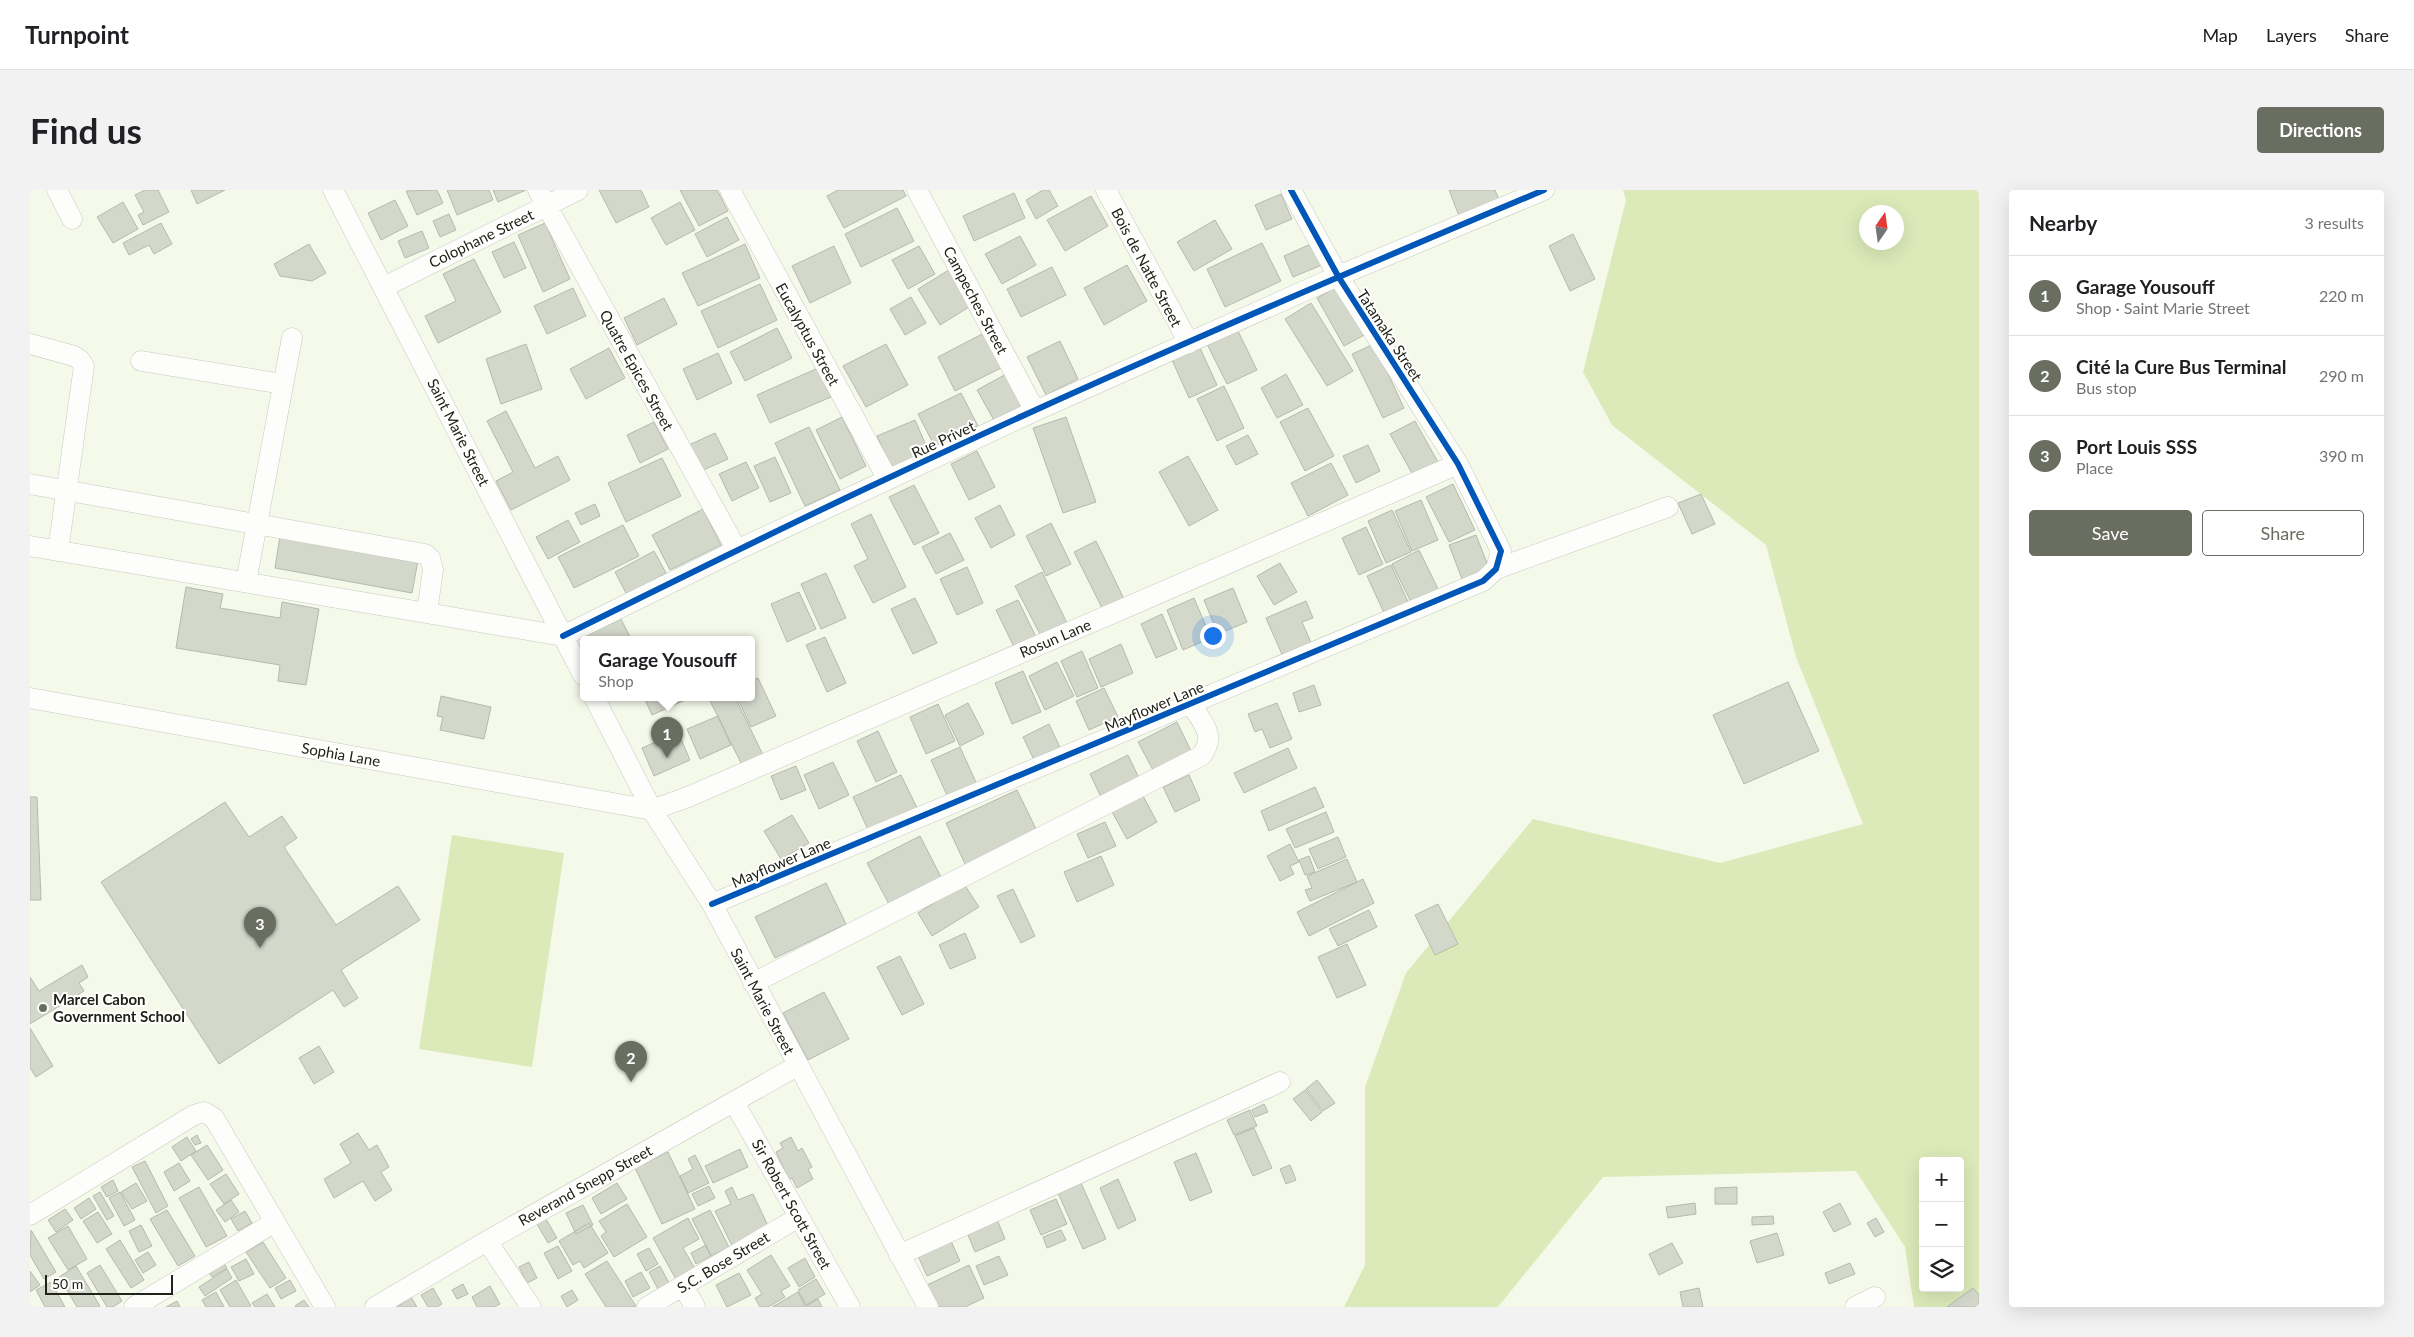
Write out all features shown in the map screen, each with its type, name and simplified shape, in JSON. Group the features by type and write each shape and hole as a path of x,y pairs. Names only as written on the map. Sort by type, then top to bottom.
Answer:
{"street":[{"path":"57,190 72,219"},
{"name":"Saint Marie Street","path":"333,190 580,670"},
{"name":"Colophane Street","path":"384,287 542,198 578,190"},
{"name":"Eucalyptus Street","path":"730,190 887,478"},
{"name":"Campeches Street","path":"917,190 1035,411"},
{"name":"Bois de Natte Street","path":"1106,190 1189,343"},
{"name":"Tatamaka Street","path":"1292,190 1338,276 1458,464"},
{"name":"Rue Privet","path":"563,636 887,478 1338,276 1544,190"},
{"name":"Quatre Epices Street","path":"542,198 737,550"},
{"path":"246,582 292,338"},
{"path":"30,344 74,356 84,366 58,551"},
{"path":"141,361 284,384"},
{"path":"1458,464 1501,551 1496,568"},
{"name":"Rosun Lane","path":"652,810 688,797 1458,464"},
{"path":"30,484 425,554 430,558 432,570 427,612"},
{"name":"Mayflower Lane","path":"712,904 1483,581 1496,568 1668,507"},
{"path":"30,546 563,636"},
{"name":"Sophia Lane","path":"30,698 652,810"},
{"name":"Saint Marie Street","path":"596,701 652,810 712,904 797,1066 928,1307"},
{"path":"753,983 1201,756 1209,746 1210,736 1191,704"},
{"name":"Reverand Snepp Street","path":"375,1307 486,1241 797,1066"},
{"path":"900,1255 1280,1082"},
{"name":"Sir Robert Scott Street","path":"734,1102 850,1307"},
{"path":"30,1214 194,1115 204,1112 214,1118 325,1307"},
{"name":"S.C. Bose Street","path":"647,1307 799,1217"},
{"path":"134,1307 275,1222"},
{"path":"486,1241 531,1307"},
{"path":"683,1286 695,1307"},
{"path":"1855,1307 1876,1297"}],"green space":[{"path":"1623,190 1979,190 1979,1307 1914,1307 1905,1247 1856,1171 1603,1177 1498,1307 1344,1307 1365,1265 1365,1087 1406,973 1533,819 1720,863 1863,824 1796,657 1766,545 1612,425 1583,372 1626,200"},
{"path":"452,835 564,853 532,1067 419,1049"}],"building":[{"path":"145,190 158,190 169,212 143,225 138,215 144,212 135,195"},
{"path":"191,190 225,190 197,204"},
{"path":"437,190 443,203 417,215 406,191"},
{"path":"447,190 489,190 493,200 457,215"},
{"path":"493,190 526,190 498,202"},
{"path":"599,190 641,190 649,207 616,223"},
{"path":"680,190 717,190 728,211 699,226"},
{"path":"838,190 903,190 906,196 844,228 827,196"},
{"path":"1043,190 1049,190 1058,206 1036,219 1026,200"},
{"path":"1449,190 1495,190 1499,200 1459,216"},
{"path":"1014,193 1025,218 974,241 963,216"},
{"path":"1281,194 1292,219 1266,230 1255,205"},
{"path":"1091,196 1108,226 1065,251 1047,220"},
{"path":"395,200 408,226 381,240 368,213"},
{"path":"123,202 138,229 113,243 97,217"},
{"path":"680,202 695,230 666,245 651,218"},
{"path":"897,208 914,241 861,267 845,234"},
{"path":"449,214 456,230 440,237 433,221"},
{"path":"727,217 739,240 707,257 695,234"},
{"path":"1215,220 1232,249 1194,271 1177,242"},
{"path":"161,223 172,244 154,254 149,245 129,255 123,243"},
{"path":"545,223 570,279 543,292 518,235"},
{"path":"422,231 429,248 405,258 398,241"},
{"path":"1573,234 1595,279 1570,291 1549,246"},
{"path":"1020,236 1036,265 1002,284 985,254"},
{"path":"514,242 526,268 504,278 492,252"},
{"path":"1262,243 1281,281 1225,307 1207,269"},
{"path":"1313,243 1322,265 1293,277 1284,256"},
{"path":"309,244 326,273 312,281 280,276 274,264"},
{"path":"745,244 760,278 698,306 682,273"},
{"path":"834,246 851,283 810,303 792,266"},
{"path":"919,246 935,274 908,289 892,260"},
{"path":"474,259 501,312 438,343 425,316 456,301 443,274"},
{"path":"1127,265 1147,301 1104,325 1084,288"},
{"path":"1052,267 1066,295 1021,317 1007,289"},
{"path":"952,268 974,304 940,325 918,289"},
{"path":"760,284 777,320 718,348 701,311"},
{"path":"1340,285 1368,333 1344,346 1317,298"},
{"path":"573,288 586,316 547,334 534,306"},
{"path":"911,297 926,323 905,335 890,309"},
{"path":"664,298 677,324 637,345 624,318"},
{"path":"1311,303 1353,371 1327,386 1285,319"},
{"path":"777,328 792,358 745,381 730,352"},
{"path":"1237,329 1257,370 1227,384 1207,344"},
{"path":"984,333 1001,368 955,391 938,357"},
{"path":"1060,341 1078,379 1046,395 1027,357"},
{"path":"526,344 542,389 501,404 486,359"},
{"path":"886,344 908,385 866,407 843,366"},
{"path":"1374,344 1404,408 1383,418 1352,354"},
{"path":"609,348 625,378 586,399 570,369"},
{"path":"1200,348 1217,385 1189,398 1172,360"},
{"path":"718,353 732,383 697,400 683,369"},
{"path":"818,368 831,397 770,423 757,395"},
{"path":"1008,373 1026,405 995,422 977,390"},
{"path":"1286,374 1303,405 1277,418 1261,388"},
{"path":"1224,386 1244,428 1217,441 1197,399"},
{"path":"961,393 978,426 935,447 918,414"},
{"path":"1308,408 1334,456 1305,471 1280,422"},
{"path":"506,411 535,468 558,456 570,480 511,510 496,481 513,472 487,421"},
{"path":"842,417 866,466 840,479 816,430"},
{"path":"1066,417 1096,502 1063,513 1033,428"},
{"path":"915,420 929,452 891,469 877,436"},
{"path":"1415,421 1438,462 1413,475 1390,434"},
{"path":"654,422 668,449 640,463 627,435"},
{"path":"809,427 840,490 805,506 775,443"},
{"path":"715,433 728,459 701,471 689,445"},
{"path":"1248,435 1258,454 1236,465 1226,446"},
{"path":"1368,445 1380,471 1356,483 1343,456"},
{"path":"977,451 995,487 969,500 951,464"},
{"path":"1188,456 1218,510 1189,526 1159,472"},
{"path":"775,457 791,493 770,502 754,466"},
{"path":"662,458 681,496 626,522 608,483"},
{"path":"746,462 759,488 732,501 719,474"},
{"path":"1331,463 1348,495 1308,516 1291,483"},
{"path":"1453,484 1475,530 1449,542 1426,497"},
{"path":"914,485 939,533 914,545 889,497"},
{"path":"1701,494 1715,524 1692,534 1678,503"},
{"path":"1421,500 1438,540 1412,551 1395,511"},
{"path":"595,504 600,516 581,525 575,513"},
{"path":"1000,505 1015,535 991,548 975,518"},
{"path":"703,509 721,545 670,570 652,535"},
{"path":"1392,510 1411,552 1386,563 1368,521"},
{"path":"871,514 906,587 873,603 854,566 868,559 851,524"},
{"path":"568,520 580,542 548,559 536,537"},
{"path":"1051,523 1071,564 1046,576 1026,536"},
{"path":"623,525 639,556 574,588 558,557"},
{"path":"1366,527 1383,564 1359,575 1342,538"},
{"path":"281,530 419,555 412,593 275,568"},
{"path":"950,533 964,560 936,574 922,547"},
{"path":"1476,535 1489,568 1462,579 1449,545"},
{"path":"1096,541 1125,601 1104,612 1074,552"},
{"path":"1419,550 1439,591 1412,604 1392,564"},
{"path":"654,551 666,573 627,595 615,572"},
{"path":"1280,563 1297,592 1274,605 1257,576"},
{"path":"1391,565 1409,604 1385,615 1367,576"},
{"path":"967,567 983,603 957,615 940,579"},
{"path":"1042,572 1068,625 1042,638 1015,586"},
{"path":"826,573 846,618 821,629 801,584"},
{"path":"186,587 223,594 220,608 280,618 282,602 319,609 306,685 278,681 280,665 176,648"},
{"path":"1233,588 1247,622 1218,634 1204,600"},
{"path":"799,592 816,629 787,642 771,604"},
{"path":"915,598 937,643 913,654 891,609"},
{"path":"1194,598 1211,638 1183,650 1167,610"},
{"path":"1018,600 1038,641 1016,651 996,610"},
{"path":"1306,601 1313,618 1302,622 1313,647 1284,659 1266,618"},
{"path":"1162,614 1177,649 1156,658 1141,624"},
{"path":"621,619 630,636 585,636"},
{"path":"825,637 846,683 827,692 806,645"},
{"path":"1121,644 1133,673 1101,687 1089,659"},
{"path":"1082,651 1098,688 1077,697 1061,661"},
{"path":"1057,662 1074,696 1045,710 1029,676"},
{"path":"1023,671 1041,712 1012,724 995,683"},
{"path":"758,678 776,716 751,727 739,701 755,701 755,679"},
{"path":"1788,682 1819,751 1744,784 1713,715"},
{"path":"1314,685 1321,705 1299,712 1293,693"},
{"path":"1104,688 1118,717 1089,730 1076,701"},
{"path":"441,696 491,707 484,739 440,730 443,717 437,716"},
{"path":"646,701 683,701 652,715"},
{"path":"710,701 737,701 763,755 742,765"},
{"path":"968,703 984,734 960,746 945,715"},
{"path":"1277,703 1292,739 1270,748 1262,729 1255,732 1248,714"},
{"path":"938,704 955,741 926,754 910,717"},
{"path":"718,716 731,745 700,759 687,729"},
{"path":"1177,722 1191,751 1153,770 1138,742"},
{"path":"1049,724 1063,754 1037,766 1023,737"},
{"path":"878,731 897,772 876,782 857,741"},
{"path":"678,732 690,760 654,776 642,748"},
{"path":"960,747 979,789 950,802 931,760"},
{"path":"1288,748 1297,768 1244,793 1234,773"},
{"path":"1128,755 1139,778 1101,797 1090,774"},
{"path":"833,762 849,795 819,809 804,775"},
{"path":"796,766 806,790 781,800 771,776"},
{"path":"901,775 919,812 870,834 853,797"},
{"path":"1189,775 1200,800 1175,812 1163,787"},
{"path":"1315,787 1324,807 1269,831 1261,811"},
{"path":"1017,790 1038,833 966,866 946,823"},
{"path":"1142,794 1157,822 1127,839 1111,810"},
{"path":"30,797 37,797 41,900 30,900"},
{"path":"225,802 249,837 282,816 297,838 284,847 336,925 398,886 420,920 341,970 358,998 344,1007 333,990 219,1064 101,882"},
{"path":"1326,812 1334,832 1295,848 1286,829"},
{"path":"792,815 809,843 781,859 764,831"},
{"path":"1105,822 1116,846 1088,858 1077,834"},
{"path":"920,836 941,877 889,904 867,863"},
{"path":"1338,837 1346,857 1318,869 1309,849"},
{"path":"1290,844 1299,862 1290,866 1294,874 1280,881 1267,856"},
{"path":"1101,856 1114,885 1077,902 1064,872"},
{"path":"1309,856 1315,872 1305,875 1299,860"},
{"path":"1347,859 1357,882 1310,901 1305,890 1312,888 1307,876"},
{"path":"1363,879 1374,903 1309,936 1297,912"},
{"path":"826,883 846,924 775,958 755,917"},
{"path":"964,884 979,907 932,936 918,913"},
{"path":"1013,889 1035,936 1021,943 997,896"},
{"path":"1438,904 1458,944 1435,955 1415,915"},
{"path":"1369,910 1377,927 1338,946 1329,929"},
{"path":"965,933 976,958 950,969 939,945"},
{"path":"1347,944 1366,985 1337,998 1318,957"},
{"path":"900,956 924,1004 902,1015 877,967"},
{"name":"Marcel Cabon Government School","path":"82,965 88,977 79,983 84,991 30,1024 30,977 39,991"},
{"path":"824,992 849,1039 808,1060 783,1013"},
{"name":"Marcel Cabon Government School","path":"30,1028 53,1066 36,1077 30,1068"},
{"path":"319,1046 334,1072 314,1084 299,1058"},
{"path":"1317,1080 1335,1103 1323,1111 1306,1089"},
{"path":"1305,1090 1322,1112 1311,1121 1293,1099"},
{"path":"1264,1104 1268,1112 1255,1117 1252,1110"},
{"path":"1250,1110 1257,1126 1234,1135 1227,1120"},
{"path":"1254,1128 1272,1168 1253,1176 1235,1136"},
{"path":"358,1133 369,1150 377,1145 389,1167 381,1172 392,1190 375,1201 363,1181 334,1198 324,1179 351,1163 340,1144"},
{"path":"197,1135 201,1143 195,1145 191,1139"},
{"path":"187,1137 196,1151 181,1161 172,1147"},
{"path":"791,1137 798,1151 802,1148 812,1167 808,1169 813,1179 797,1188 792,1178 789,1180 776,1152 783,1148 780,1143"},
{"path":"207,1145 223,1170 208,1180 191,1155"},
{"path":"740,1149 748,1167 713,1183 705,1166"},
{"path":"668,1152 695,1209 662,1224 635,1168"},
{"path":"1196,1153 1212,1192 1190,1201 1174,1162"},
{"path":"695,1155 709,1183 688,1193 680,1176 693,1169 688,1159"},
{"path":"145,1161 168,1206 156,1213 132,1167"},
{"path":"179,1163 190,1181 174,1191 164,1172"},
{"path":"1290,1165 1296,1180 1286,1184 1280,1169"},
{"path":"226,1174 239,1194 224,1204 210,1184"},
{"path":"1118,1179 1136,1220 1118,1229 1100,1188"},
{"path":"113,1180 118,1191 107,1197 101,1187"},
{"path":"136,1183 147,1201 132,1209 121,1192"},
{"path":"617,1183 627,1199 601,1214 592,1198"},
{"path":"1081,1183 1106,1239 1083,1249 1058,1193"},
{"path":"709,1186 715,1198 698,1206 692,1194"},
{"path":"199,1187 227,1236 206,1247 179,1198"},
{"path":"732,1187 738,1200 753,1194 770,1230 735,1252 715,1211 731,1204 725,1191"},
{"path":"1737,1187 1737,1204 1715,1204 1715,1188"},
{"path":"100,1192 114,1216 107,1220 93,1196"},
{"path":"120,1192 135,1220 124,1226 109,1198"},
{"path":"89,1198 96,1209 81,1219 74,1208"},
{"path":"1056,1199 1067,1224 1041,1235 1030,1210"},
{"path":"231,1200 239,1212 225,1222 216,1210"},
{"path":"1695,1203 1696,1214 1668,1218 1666,1207"},
{"path":"1840,1203 1851,1224 1834,1232 1823,1212"},
{"path":"627,1204 647,1237 614,1257 601,1236 606,1232 599,1221"},
{"path":"583,1205 593,1225 576,1234 566,1213"},
{"path":"65,1209 73,1220 56,1232 48,1220"},
{"path":"167,1210 195,1256 178,1266 150,1219"},
{"path":"710,1210 729,1247 711,1256 692,1219"},
{"path":"245,1211 252,1223 238,1231 231,1219"},
{"path":"98,1212 112,1234 97,1243 83,1221"},
{"path":"1773,1216 1774,1224 1752,1225 1752,1217"},
{"path":"996,1217 1005,1239 975,1252 966,1230"},
{"path":"688,1218 699,1239 683,1248 697,1272 678,1283 653,1238"},
{"path":"1876,1218 1884,1232 1875,1237 1867,1223"},
{"path":"546,1219 557,1238 548,1243 537,1224"},
{"path":"589,1223 608,1253 584,1268 580,1261 573,1265 559,1241"},
{"path":"141,1225 152,1246 139,1252 129,1231"},
{"path":"68,1226 87,1259 68,1270 48,1238"},
{"path":"31,1230 56,1272 44,1279 30,1255"},
{"path":"1061,1230 1066,1240 1047,1248 1043,1237"},
{"path":"1777,1233 1784,1255 1757,1263 1750,1241"},
{"path":"120,1240 144,1280 131,1288 106,1249"},
{"path":"951,1241 960,1261 927,1276 918,1256"},
{"path":"263,1242 286,1278 270,1288 246,1252"},
{"path":"1672,1243 1683,1263 1659,1275 1649,1254"},
{"path":"706,1245 711,1256 696,1264 691,1253"},
{"path":"558,1246 572,1271 558,1279 544,1253"},
{"path":"649,1248 658,1264 646,1271 637,1254"},
{"path":"148,1252 156,1265 143,1273 135,1260"},
{"path":"771,1255 790,1286 781,1291 785,1297 768,1307 760,1307 755,1298 762,1294 747,1270"},
{"path":"999,1256 1008,1275 984,1285 976,1266"},
{"path":"805,1258 815,1277 799,1287 788,1268"},
{"path":"221,1259 227,1268 212,1277 206,1268"},
{"path":"246,1259 254,1274 239,1281 231,1267"},
{"path":"607,1261 636,1306 606,1307 585,1274"},
{"path":"529,1262 537,1278 527,1283 519,1267"},
{"path":"1850,1263 1855,1274 1829,1284 1825,1273"},
{"path":"100,1265 122,1301 113,1307 107,1307 87,1273"},
{"path":"969,1265 984,1298 965,1307 932,1307 923,1287"},
{"path":"76,1266 100,1306 77,1307 59,1277"},
{"path":"660,1266 670,1285 659,1291 649,1272"},
{"path":"227,1269 232,1278 205,1296 199,1287"},
{"path":"30,1271 40,1285 30,1292"},
{"path":"641,1272 650,1288 633,1297 625,1281"},
{"path":"739,1273 751,1295 727,1307 716,1285"},
{"path":"816,1279 825,1294 806,1305 798,1290"},
{"path":"236,1280 251,1306 230,1307 220,1290"},
{"path":"290,1280 296,1291 281,1299 275,1288"},
{"path":"51,1282 65,1307 45,1307 36,1290"},
{"path":"463,1284 468,1294 457,1299 452,1290"},
{"path":"490,1286 500,1304 494,1307 477,1307 472,1297"},
{"path":"433,1288 442,1304 437,1307 428,1307 421,1295"},
{"path":"1699,1288 1703,1307 1683,1307 1680,1292"},
{"path":"1973,1288 1979,1295 1979,1307 1947,1307"},
{"path":"572,1290 578,1300 567,1307 561,1296"},
{"path":"216,1292 224,1307 206,1307 202,1300"},
{"path":"798,1292 805,1305 801,1307 772,1307"},
{"path":"267,1294 275,1307 255,1307 252,1303"},
{"path":"411,1297 417,1307 397,1307"},
{"path":"818,1299 822,1307 804,1307"},
{"path":"304,1300 309,1307 295,1306"},
{"path":"177,1301 180,1307 166,1307"}],"cycle path":[{"path":"712,904 1483,581 1496,569 1501,551 1458,464 1338,276 1291,190"},
{"path":"563,636 804,518 1048,404 1296,295 1544,190"}],"place":[{"name":"Garage Yousouff","path":"667,758"},
{"name":"Port Louis SSS","path":"260,948"},
{"name":"Marcel Cabon Government School","path":"43,1008"},
{"name":"Cité la Cure Bus Terminal","path":"631,1082"}]}
